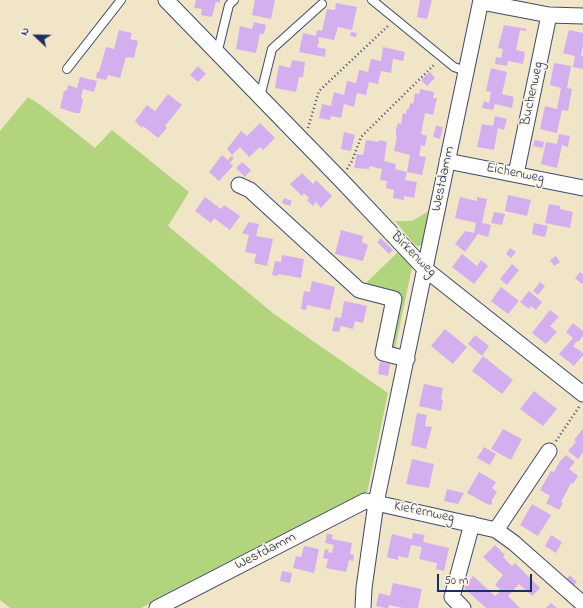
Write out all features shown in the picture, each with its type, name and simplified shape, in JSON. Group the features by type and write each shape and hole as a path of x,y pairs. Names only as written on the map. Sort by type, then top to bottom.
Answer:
{"street":[{"name":"Birkenweg","path":"166,0 341,180 425,269 581,400"},
{"path":"481,1 549,15 583,16"},
{"name":"Westdamm","path":"363,608 376,503 481,1"},
{"name":"Buchenweg","path":"516,174 549,15"},
{"name":"Eichenweg","path":"447,161 583,188"},
{"path":"239,185 250,190 359,290 394,299 383,353 407,359"},
{"path":"496,530 549,451"},
{"name":"Westdamm","path":"157,608 365,502 376,503"},
{"name":"Kiefernweg","path":"376,503 496,530 514,543 583,604"},
{"name":"Kiefernweg","path":"463,608 452,597 472,524"},
{"name":"Westdamm","path":"352,608 366,576"}],"lane":[{"path":"66,69 121,0"},
{"path":"217,54 229,5 234,0"},
{"path":"372,0 442,58 454,67 466,71"},
{"path":"260,97 272,49 322,4"}],"path":[{"path":"304,142 319,92 395,19"},
{"path":"341,180 352,161 361,137 442,58"},
{"path":"549,451 581,400"}],"green space":[{"path":"28,97 42,106 95,148 112,130 189,192 168,226 274,314 388,393 367,493 141,608 10,608 0,600 0,131"},
{"path":"432,209 425,242 419,246 415,245 395,221 412,221"},
{"path":"398,252 412,267 395,349 389,347 400,296 364,285"}],"building":[{"path":"196,0 220,0 220,3 216,2 212,17 201,15 202,9 194,8"},
{"path":"255,0 275,0 271,19 252,15"},
{"path":"420,0 432,0 427,19 417,17"},
{"path":"336,3 357,7 352,30 338,27 334,40 318,37 319,42 317,47 326,49 325,57 299,52 303,33 316,36 317,30 322,31 327,9 335,10"},
{"path":"254,22 266,25 264,34 260,34 256,53 236,49 240,26 252,29"},
{"path":"504,25 527,29 526,31 520,30 516,50 525,52 523,64 508,61 507,66 495,64 496,57 501,58 503,49 498,48"},
{"path":"119,30 132,33 130,39 138,41 134,58 126,57 120,78 108,75 106,80 96,78 106,47 114,49"},
{"path":"569,30 583,33 581,56 583,56 583,69 573,67 575,56 563,53"},
{"path":"351,32 357,33 356,37 350,36"},
{"path":"383,47 405,52 403,61 393,59 391,73 381,71 378,84 369,82 366,95 357,93 354,107 344,104 341,118 331,116 330,120 319,118 322,104 331,106 334,92 344,95 347,81 356,83 359,70 368,72 371,59 381,61"},
{"path":"292,60 305,62 303,77 299,77 296,92 275,88 279,65 290,68"},
{"path":"554,63 571,66 567,88 572,89 568,111 562,110 557,133 540,129 545,106 557,109 561,88 550,85"},
{"path":"198,66 206,74 198,82 190,75"},
{"path":"491,68 507,72 502,94 514,97 512,108 495,104 493,110 482,108 484,101 489,103 491,92 486,91"},
{"path":"430,72 435,78 427,86 421,80"},
{"path":"80,77 97,81 94,92 83,89 81,97 83,100 80,113 75,113 60,108 64,91 67,90 68,85 77,88"},
{"path":"420,89 434,92 433,98 437,98 433,115 425,113 421,134 427,136 425,146 421,145 419,156 426,157 422,175 407,172 410,155 394,151 398,123 401,124 403,113 406,114 410,103 413,104 415,93 419,94"},
{"path":"168,94 182,105 165,126 167,128 158,138 143,126 142,128 135,121 147,105 155,111"},
{"path":"495,116 507,119 504,130 498,128 494,150 477,147 482,124 493,126"},
{"path":"260,123 275,138 263,150 260,147 249,157 240,147 232,155 227,149 241,131 247,136"},
{"path":"436,126 443,127 440,139 433,137"},
{"path":"344,132 355,135 351,151 341,149"},
{"path":"559,134 570,136 568,147 562,145 557,168 541,164 546,142 557,144"},
{"path":"366,140 379,142 379,140 387,142 384,161 396,164 395,169 407,172 405,180 417,182 414,198 404,196 404,200 393,198 394,190 386,188 387,181 380,180 382,169 370,166 369,169 354,168 357,154 363,155"},
{"path":"535,140 544,142 543,148 533,146"},
{"path":"222,155 228,160 231,156 234,158 230,163 233,166 219,181 209,172"},
{"path":"242,162 251,170 245,177 236,168"},
{"path":"302,173 313,184 316,180 332,196 321,208 316,202 313,206 307,200 309,198 304,193 302,196 290,184"},
{"path":"508,195 531,200 527,216 505,211"},
{"path":"205,197 221,209 224,205 240,216 230,230 214,218 211,223 195,211"},
{"path":"460,197 477,201 477,197 487,199 482,223 491,225 488,237 478,234 465,252 455,244 465,231 474,233 476,223 455,218"},
{"path":"284,198 292,201 290,206 282,203"},
{"path":"549,204 560,206 560,209 573,212 570,228 545,223"},
{"path":"494,212 505,214 502,225 491,223"},
{"path":"249,222 259,224 256,236 273,239 267,266 254,263 256,254 245,252 249,235 242,233"},
{"path":"534,223 548,226 545,237 532,234"},
{"path":"341,230 363,236 362,242 368,245 363,261 335,254"},
{"path":"381,238 393,250 389,254 377,242"},
{"path":"510,248 516,252 511,258 506,254"},
{"path":"462,254 477,266 481,260 488,266 474,284 452,267"},
{"path":"282,255 304,259 301,278 278,274 278,276 272,275 275,261 281,262"},
{"path":"556,256 560,262 554,266 550,260"},
{"path":"512,264 519,270 507,285 500,279"},
{"path":"580,272 583,274 583,285 575,278"},
{"path":"312,281 335,287 330,310 307,305 306,310 301,309 304,291 310,292"},
{"path":"540,282 545,286 538,295 533,291"},
{"path":"501,287 519,301 508,314 491,301"},
{"path":"529,291 542,302 536,310 531,306 529,309 520,302"},
{"path":"344,301 367,306 363,323 355,321 353,329 341,326 339,332 332,331 335,317 341,318"},
{"path":"550,310 559,317 550,326 557,332 546,344 532,333"},
{"path":"573,323 583,331 583,336 573,346 583,353 583,355 574,366 559,354 573,338 566,332"},
{"path":"445,329 467,347 453,364 431,346"},
{"path":"475,335 489,346 482,356 468,344"},
{"path":"483,356 513,380 502,394 472,371"},
{"path":"380,362 390,364 388,376 378,374"},
{"path":"424,384 443,388 441,411 419,406"},
{"path":"534,391 557,409 543,426 520,409"},
{"path":"417,413 427,415 425,426 432,427 426,449 411,445"},
{"path":"503,429 522,439 511,460 491,449"},
{"path":"583,429 583,452 578,459 568,451 576,442 574,440"},
{"path":"484,447 496,454 490,465 477,458"},
{"path":"566,455 575,462 569,469 578,476 573,484 571,483 561,502 563,503 559,510 546,503 550,496 540,490 551,471 554,472 560,461"},
{"path":"412,459 434,464 429,488 406,484"},
{"path":"479,472 496,482 492,488 497,492 492,500 492,504 489,505 467,493"},
{"path":"447,489 464,493 458,504 444,501"},
{"path":"532,504 551,515 538,536 520,525"},
{"path":"327,533 333,535 332,539 352,543 350,554 354,555 353,561 349,560 346,572 326,568 328,559 323,558 325,549 332,553 334,545 325,543"},
{"path":"413,533 425,535 423,542 449,548 444,571 436,569 437,563 419,559 422,547 411,545 408,558 398,556 398,560 387,557 392,534 412,539"},
{"path":"551,535 562,542 556,553 545,546"},
{"path":"495,545 505,555 503,557 512,566 515,563 540,588 532,596 519,584 508,596 520,608 486,608 464,588 473,576 495,596 501,590 495,585 503,575 483,557"},
{"path":"304,546 319,549 314,573 293,568 296,556 301,557"},
{"path":"282,571 292,573 290,583 280,581"},
{"path":"570,575 577,582 573,586 566,580"},
{"path":"393,583 422,589 418,608 403,608 389,605 388,608 376,606 379,593 390,596"},
{"path":"551,603 557,608 546,608"}]}
